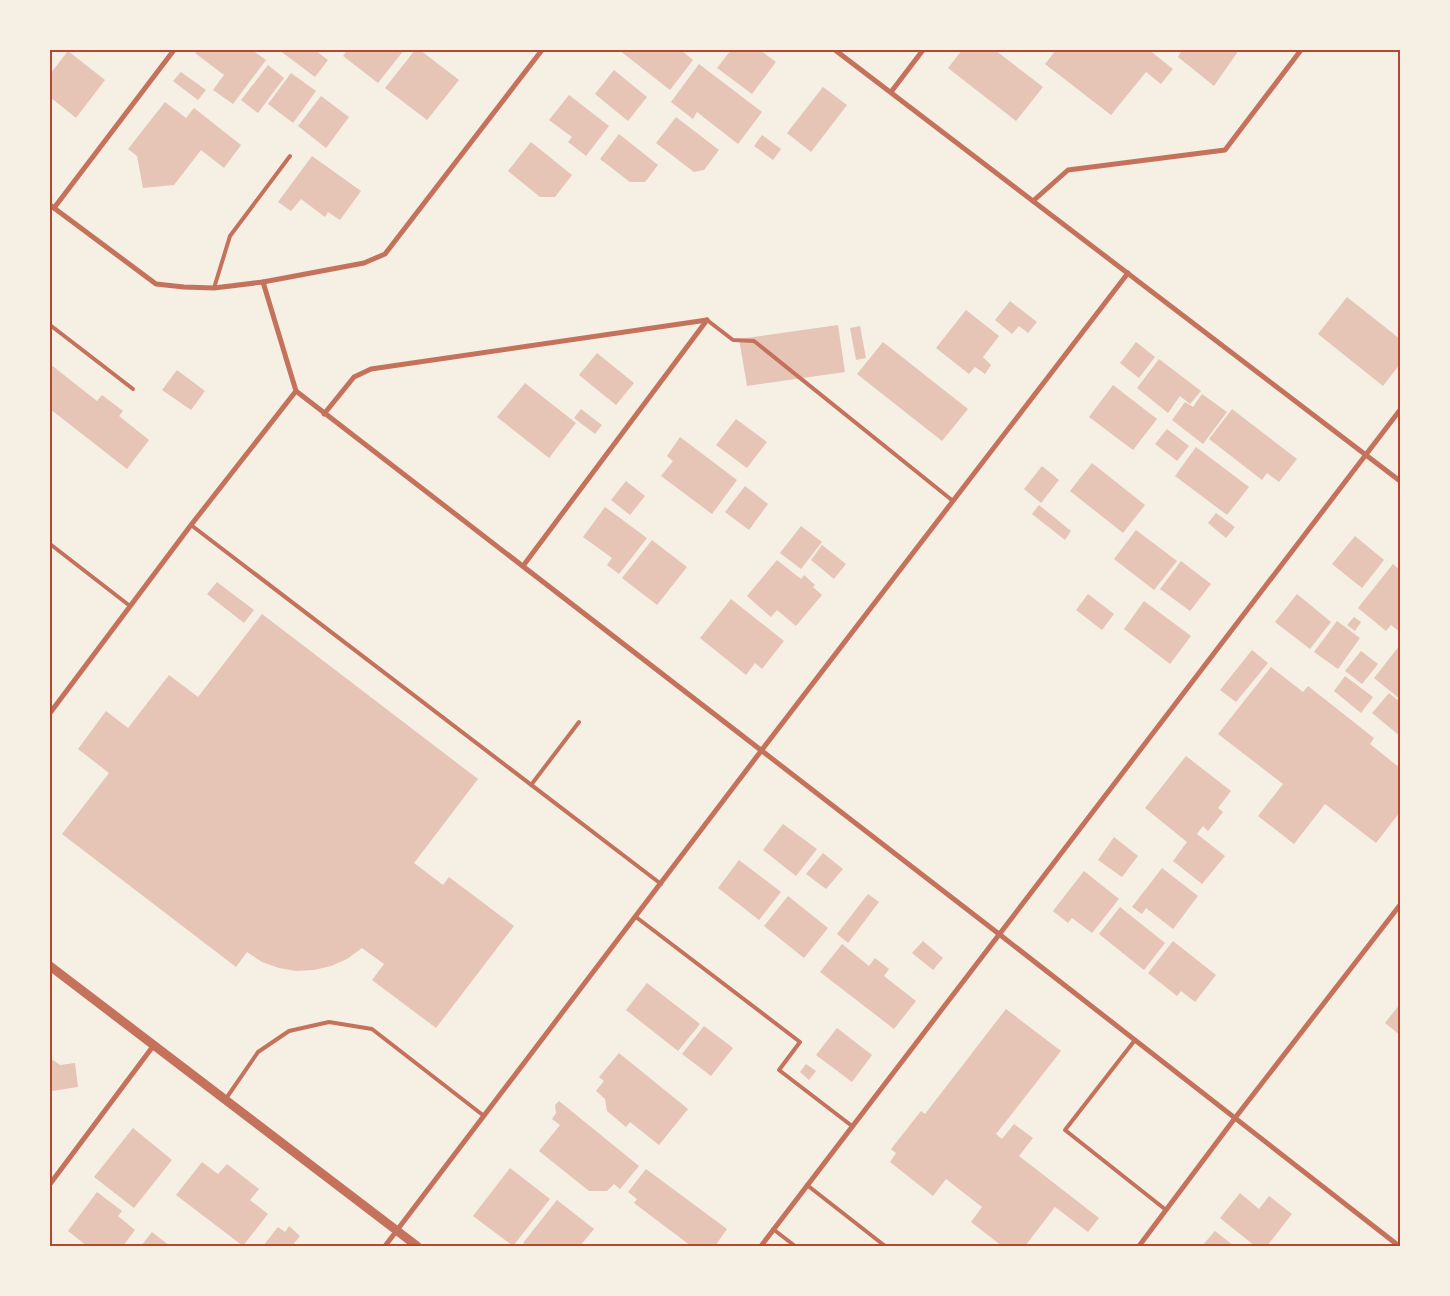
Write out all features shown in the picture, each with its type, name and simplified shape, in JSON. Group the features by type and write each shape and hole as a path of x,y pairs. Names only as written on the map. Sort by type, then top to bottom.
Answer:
{"street":[{"path":"174,50 51,208 156,284 214,288 263,282 364,263 385,254 542,50"},
{"path":"835,50 1400,481"},
{"path":"891,92 923,50"},
{"path":"1034,200 1068,170 1225,150 1301,50"},
{"path":"385,1246 761,751 1128,273"},
{"path":"263,282 296,391 999,934 1399,1246"},
{"path":"324,414 354,377 371,368 708,320"},
{"path":"523,566 708,320"},
{"path":"50,713 191,525 296,391"},
{"path":"761,1246 1400,410"},
{"path":"1138,1246 1234,1118 1400,905"},
{"path":"50,966 418,1246"},
{"path":"50,1184 154,1045"}],"lane":[{"path":"214,288 230,236 290,156"},
{"path":"708,320 733,340 754,341 953,501"},
{"path":"50,325 133,389"},
{"path":"191,525 661,884"},
{"path":"50,544 130,606"},
{"path":"531,785 579,722"},
{"path":"636,917 800,1042 779,1070 852,1126"},
{"path":"226,1100 258,1052 289,1030 329,1022 372,1029 484,1116"},
{"path":"1135,1040 1065,1130 1166,1210"},
{"path":"807,1185 885,1246"},
{"path":"773,1229 795,1246"}],"building":[{"path":"198,50 252,50 266,60 233,104 213,90 224,75 195,53"},
{"path":"279,50 315,50 328,60 315,77"},
{"path":"347,50 404,50 378,83 343,56"},
{"path":"415,50 420,50 459,80 427,120 385,88"},
{"path":"619,50 681,50 693,60 670,90"},
{"path":"731,50 760,50 776,62 752,94 717,68"},
{"path":"962,50 995,50 1043,87 1016,121 948,68"},
{"path":"1056,50 1149,50 1173,69 1161,84 1146,72 1111,115 1045,64"},
{"path":"1182,50 1239,50 1214,86 1178,57"},
{"path":"68,51 105,80 76,118 50,97 50,74"},
{"path":"699,64 762,112 738,144 697,112 693,119 671,102"},
{"path":"268,65 284,78 258,113 241,100"},
{"path":"614,70 647,97 628,121 595,94"},
{"path":"181,72 206,90 198,100 173,81"},
{"path":"291,73 316,91 293,123 268,104"},
{"path":"823,87 847,105 811,152 787,133"},
{"path":"569,95 609,126 586,156 568,142 572,137 549,120"},
{"path":"321,96 349,117 326,148 298,126"},
{"path":"165,102 186,118 194,108 241,145 224,168 201,150 174,185 143,188 137,156 128,149"},
{"path":"676,117 719,150 704,170 694,172 656,143"},
{"path":"619,134 658,165 645,182 630,182 600,159"},
{"path":"762,135 781,149 773,160 754,146"},
{"path":"531,142 572,175 555,197 540,197 508,171"},
{"path":"312,156 361,191 340,220 328,212 325,217 301,199 291,211 278,202"},
{"path":"1347,297 1400,339 1400,364 1383,386 1318,334"},
{"path":"1010,301 1037,322 1028,333 1019,326 1012,334 995,320"},
{"path":"966,310 999,336 983,357 991,365 985,374 975,367 969,374 936,348"},
{"path":"838,325 845,372 747,386 739,339"},
{"path":"860,326 866,358 856,360 850,328"},
{"path":"883,342 968,409 942,441 857,374"},
{"path":"1136,342 1155,357 1139,378 1120,363"},
{"path":"597,353 634,383 616,405 579,375"},
{"path":"1159,359 1201,391 1190,404 1180,396 1168,413 1137,388"},
{"path":"50,364 97,401 102,395 123,411 119,416 149,440 127,469 50,409"},
{"path":"177,370 205,391 191,410 162,390"},
{"path":"525,383 576,423 549,458 497,417"},
{"path":"1113,385 1157,419 1133,450 1089,417"},
{"path":"1202,394 1227,412 1203,444 1172,420 1185,402 1193,407"},
{"path":"581,409 602,425 595,434 574,418"},
{"path":"1232,409 1297,459 1279,482 1267,473 1262,480 1209,439"},
{"path":"736,419 767,442 747,468 716,445"},
{"path":"1167,429 1189,446 1177,461 1155,444"},
{"path":"680,437 737,480 712,514 661,476 673,461 667,456"},
{"path":"1196,447 1249,487 1227,515 1175,476"},
{"path":"1092,463 1145,505 1123,533 1070,491"},
{"path":"1042,466 1059,480 1041,503 1024,489"},
{"path":"626,481 645,496 630,515 611,500"},
{"path":"745,486 768,504 749,530 725,512"},
{"path":"1039,505 1071,531 1065,540 1032,514"},
{"path":"605,507 647,538 619,574 607,565 612,558 583,537"},
{"path":"1216,513 1235,527 1226,538 1208,523"},
{"path":"801,526 822,542 801,569 780,553"},
{"path":"1136,530 1177,561 1154,590 1114,559"},
{"path":"1355,536 1384,560 1362,588 1332,564"},
{"path":"652,540 687,567 657,605 622,578"},
{"path":"822,545 846,564 834,579 811,560"},
{"path":"777,560 801,579 804,575 822,595 796,626 777,610 771,617 747,596"},
{"path":"1181,561 1211,584 1190,611 1160,589"},
{"path":"1393,564 1400,570 1400,632 1391,625 1386,631 1358,608"},
{"path":"217,582 254,610 244,623 207,594"},
{"path":"1088,594 1114,614 1102,630 1076,610"},
{"path":"1297,594 1331,622 1310,649 1275,622"},
{"path":"731,599 784,641 762,669 755,663 746,675 700,638"},
{"path":"1144,601 1191,636 1170,664 1124,629"},
{"path":"262,614 478,779 414,863 443,885 449,877 514,926 436,1028 372,980 384,964 362,948 347,959 331,966 314,970 296,971 279,968 262,962 247,952 236,967 62,834 109,773 78,749 106,711 128,728 169,675 198,697"},
{"path":"1354,617 1361,622 1355,631 1347,625"},
{"path":"1337,621 1360,638 1338,669 1314,652"},
{"path":"1400,645 1400,699 1374,678"},
{"path":"1252,650 1268,663 1236,702 1220,690"},
{"path":"1361,651 1378,664 1362,684 1345,671"},
{"path":"1271,667 1303,692 1308,686 1374,738 1370,744 1400,768 1400,812 1376,843 1325,804 1294,844 1258,816 1283,784 1218,734"},
{"path":"1345,676 1373,697 1361,713 1334,691"},
{"path":"1389,693 1400,702 1400,736 1372,713"},
{"path":"1186,756 1231,791 1218,808 1223,812 1208,831 1203,826 1197,834 1225,856 1202,884 1173,861 1187,842 1145,808"},
{"path":"783,824 817,849 796,876 763,850"},
{"path":"1114,837 1138,856 1122,877 1098,860"},
{"path":"823,853 843,869 826,889 806,874"},
{"path":"739,860 781,892 759,920 718,888"},
{"path":"1162,868 1198,896 1173,929 1146,908 1142,914 1132,907"},
{"path":"1084,871 1119,899 1092,933 1072,918 1068,923 1053,911"},
{"path":"868,894 879,902 848,943 837,934"},
{"path":"788,896 828,928 804,958 764,926"},
{"path":"1120,907 1165,943 1144,970 1099,934"},
{"path":"923,941 943,958 933,970 912,953"},
{"path":"1173,941 1216,975 1195,1002 1181,991 1177,996 1148,973"},
{"path":"842,944 869,966 875,958 889,969 884,976 916,1001 894,1029 820,972"},
{"path":"647,983 700,1024 678,1051 626,1010"},
{"path":"1400,1004 1400,1035 1385,1023"},
{"path":"1006,1009 1061,1051 996,1134 1002,1139 1014,1124 1033,1138 1019,1156 1099,1218 1088,1232 1055,1207 1025,1246 1002,1246 971,1222 982,1207 946,1179 933,1196 890,1162 896,1153 891,1149 921,1111 925,1114"},
{"path":"704,1026 733,1048 711,1076 682,1054"},
{"path":"837,1028 872,1055 852,1082 816,1055"},
{"path":"619,1053 688,1109 659,1145 630,1122 626,1127 607,1111 605,1099 596,1091 604,1081 599,1077"},
{"path":"50,1058 60,1065 75,1063 78,1087 52,1091"},
{"path":"806,1064 816,1071 809,1080 800,1072"},
{"path":"559,1101 639,1166 620,1189 614,1184 607,1191 589,1191 539,1151 560,1125 552,1119 556,1113 555,1105"},
{"path":"133,1128 172,1160 134,1208 94,1177"},
{"path":"202,1162 218,1174 227,1164 259,1189 250,1200 268,1214 243,1246 176,1195"},
{"path":"510,1168 550,1199 513,1246 473,1216"},
{"path":"646,1169 727,1229 715,1246 691,1246 634,1203 637,1199 628,1192"},
{"path":"97,1192 122,1211 118,1216 135,1230 123,1246 87,1246 68,1231"},
{"path":"1240,1193 1259,1209 1269,1196 1292,1214 1267,1246 1255,1246 1220,1218"},
{"path":"557,1200 594,1229 580,1246 527,1246 523,1243"},
{"path":"289,1226 300,1236 292,1246 263,1246 278,1227 285,1232"},
{"path":"1215,1231 1234,1246 1202,1246"},
{"path":"152,1232 170,1246 141,1246"}]}
